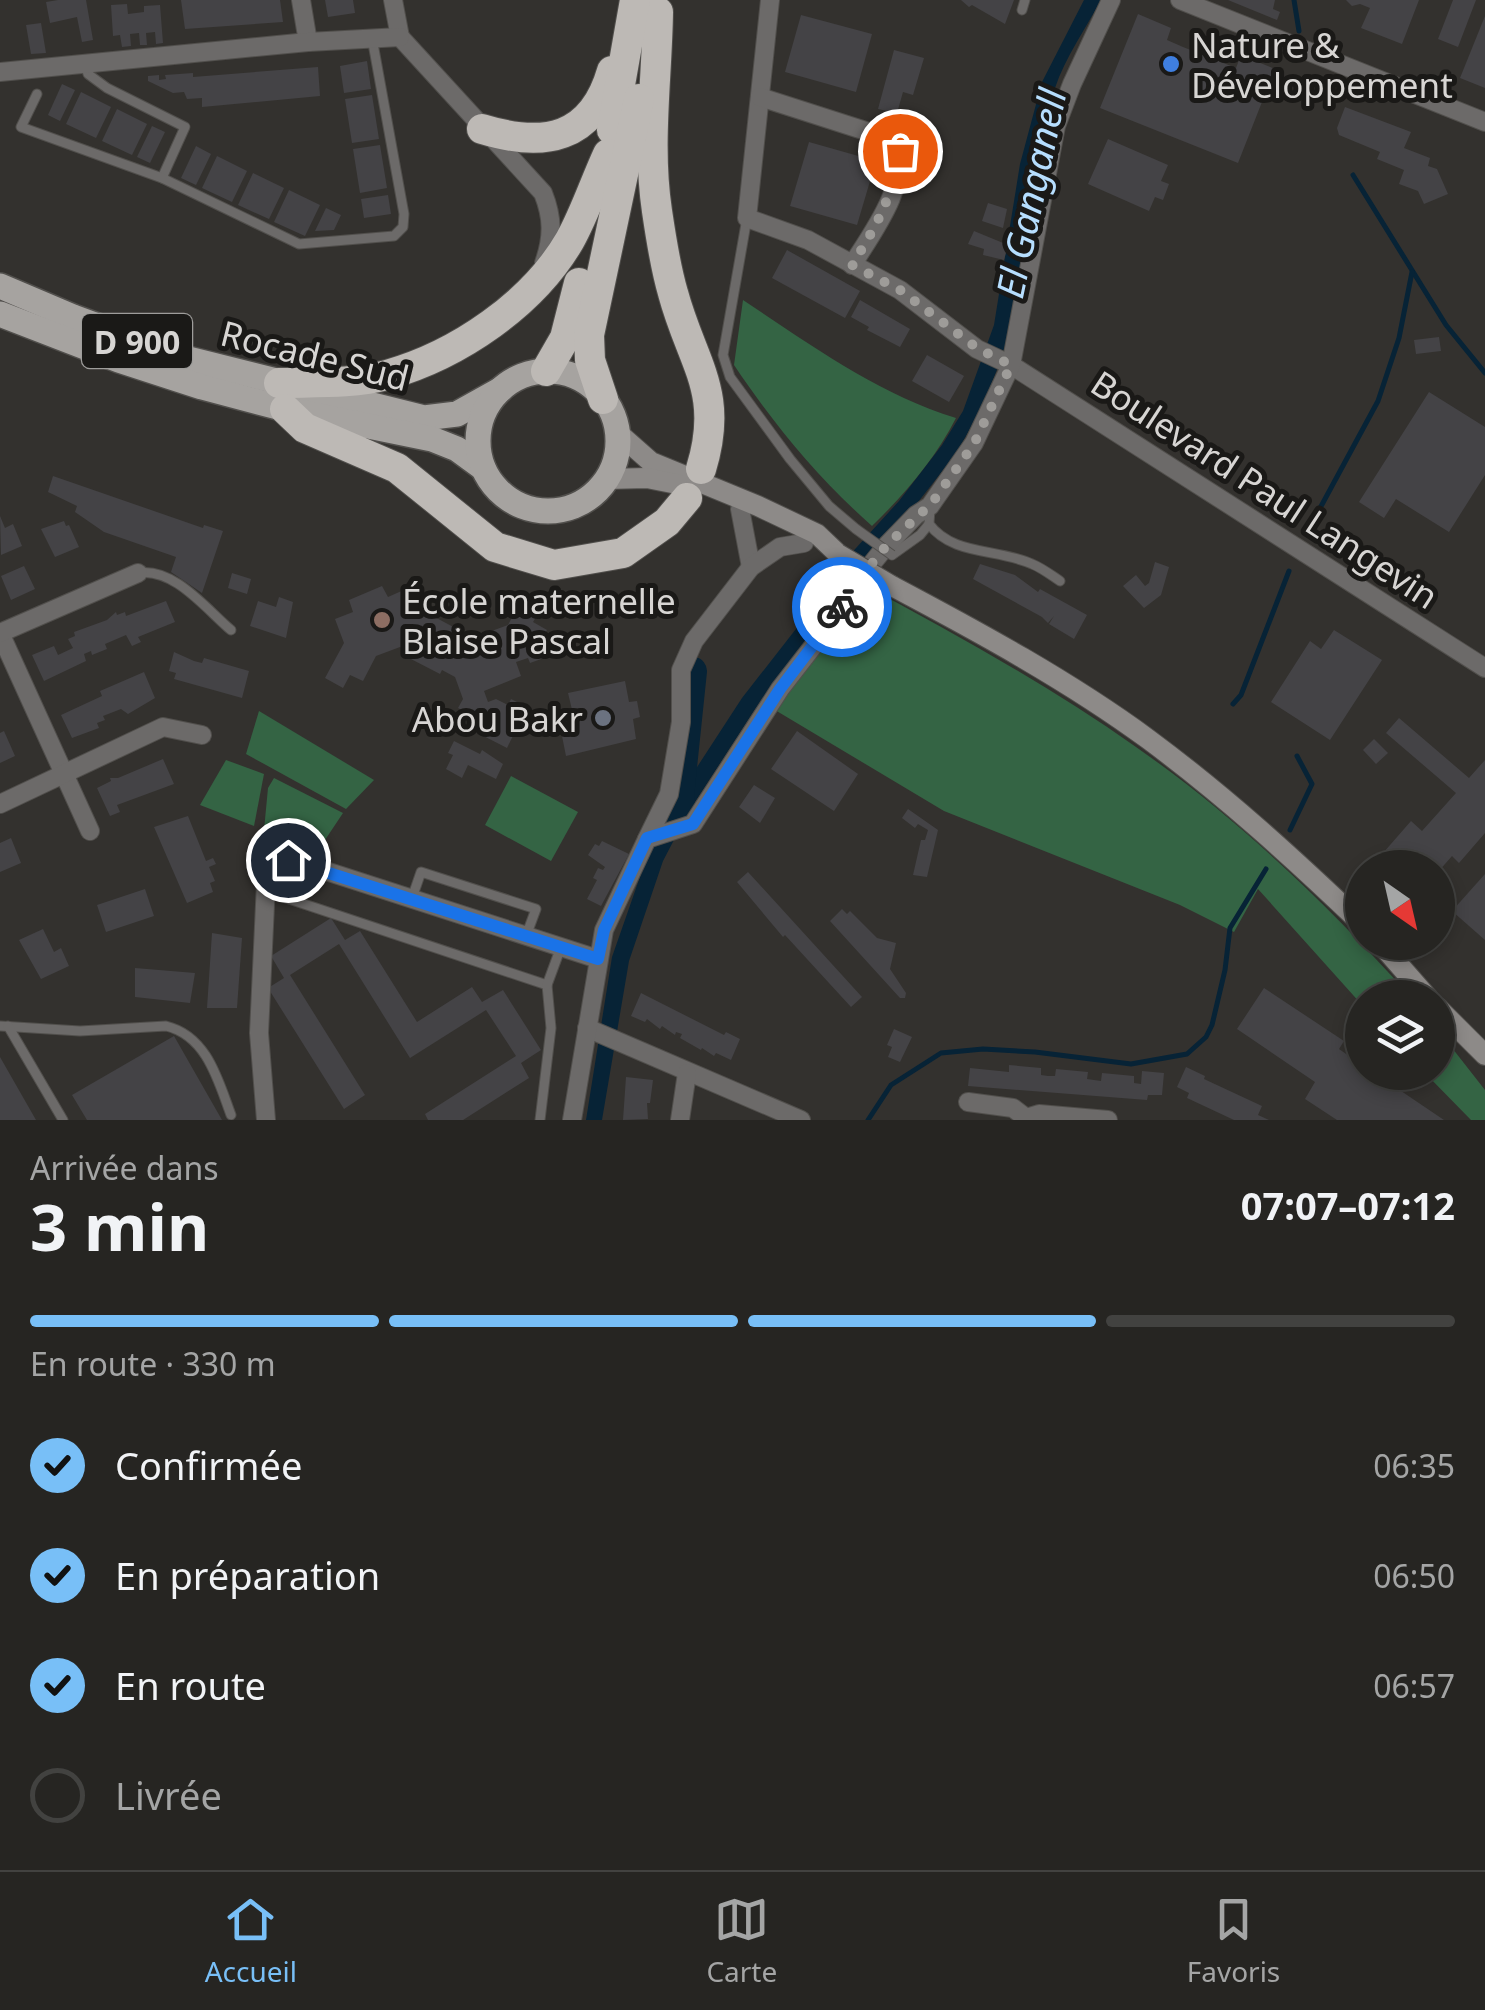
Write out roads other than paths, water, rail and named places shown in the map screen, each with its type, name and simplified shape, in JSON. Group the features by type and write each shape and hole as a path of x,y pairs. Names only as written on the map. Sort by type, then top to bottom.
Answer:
{"highway":[{"path":"482,129 516,139 544,139 566,133 583,122 600,101 646,3"},
{"path":"604,399 590,360 595,256 608,154 646,3"},
{"path":"546,371 565,338 595,256 646,3"},
{"path":"608,154 570,239 535,286 486,328 387,375 282,396 305,428 396,468 496,548 554,565 623,552 666,522 682,480 708,444 710,402 673,294 652,170 646,3"}],"main road":[{"name":"Rocade Sud","path":"0,286 282,396 432,438 457,448 483,468"},
{"name":"Rocade Sud","path":"0,314 118,360 202,387 424,418 457,414 500,390"},
{"path":"546,371 584,381 604,399 617,432 614,464 606,478 581,502 547,511 524,507 504,496 483,468 478,447 479,426 487,406 500,390 529,374 546,371"},
{"path":"617,432 651,462 682,480 820,551 838,554"},
{"path":"606,478 682,480 758,506 817,534 838,554 958,620 1145,737 1263,830 1345,908"},
{"path":"1395,960 1412,980"},
{"path":"1455,1025 1485,1055"}],"street":[{"path":"301,0 308,42"},
{"path":"393,0 400,37 543,193 551,212 552,241 535,286"},
{"path":"748,218 770,0"},
{"path":"651,838 693,824 780,689 839,613 852,588 916,515 929,515 974,444 1008,364 1056,126 1111,0"},
{"path":"1180,0 1485,122"},
{"path":"0,72 308,42 400,37"},
{"path":"760,97 897,141 900,151 894,185 880,222 852,265"},
{"name":"Boulevard Paul Langevin","path":"748,218 808,240 900,290 977,348 1485,668"},
{"path":"740,508 751,567"},
{"path":"572,1120 593,1030 604,930 651,838 668,794 681,722 681,670 694,640 751,567 780,547 804,543"},
{"path":"90,831 0,633 138,573"},
{"path":"0,804 163,727 202,736"},
{"path":"266,1120 259,1033 265,892 274,864 288,860 598,959"},
{"path":"593,1030 801,1120"},
{"path":"680,1120 687,1072"},
{"path":"968,1102 1012,1108 1026,1119 1039,1114 1108,1120"}],"lane":[{"path":"36,94 21,127 162,178 299,244 394,236 403,227 404,214 372,38"},
{"path":"86,64 88,74 107,88 184,127 162,178"},
{"path":"748,218 723,355 730,377 829,506 892,554 920,536 929,515"},
{"path":"929,515 939,537 1032,564 1060,581"},
{"path":"138,573 166,575 231,630"},
{"path":"412,898 421,872 536,908 526,936"},
{"path":"265,892 547,985"},
{"path":"540,1120 551,1028 547,985 561,947"},
{"path":"4,1026 80,1031 166,1026 180,1029 195,1040 210,1063 231,1115"},
{"path":"4,1026 62,1120"}],"water":[{"name":"El Ganganell","path":"1084,0 1101,0 1064,66 1047,114 1017,299 985,399 955,455 756,708 688,813 663,861 629,961 602,1120 586,1120 612,957 648,854 673,804 742,698 824,593 835,571 899,501 963,411 994,325 1020,164 1042,82"}],"waterway":[{"path":"1294,0 1299,31"},
{"path":"1353,175 1446,325 1485,373"},
{"path":"1312,523 1378,401 1399,338 1412,272"},
{"path":"1233,704 1241,695 1289,571"},
{"path":"682,809 680,796 693,671"},
{"path":"1290,830 1312,784 1297,756"},
{"path":"868,1120 891,1085 941,1053 983,1049 1035,1052 1131,1064 1187,1054 1206,1037 1212,1025 1230,928 1266,869"}],"place":[{"name":"Nature & Développement","path":"1171,64"},
{"name":"École maternelle Blaise Pascal","path":"382,620"},
{"name":"Abou Bakr","path":"603,718"}]}
